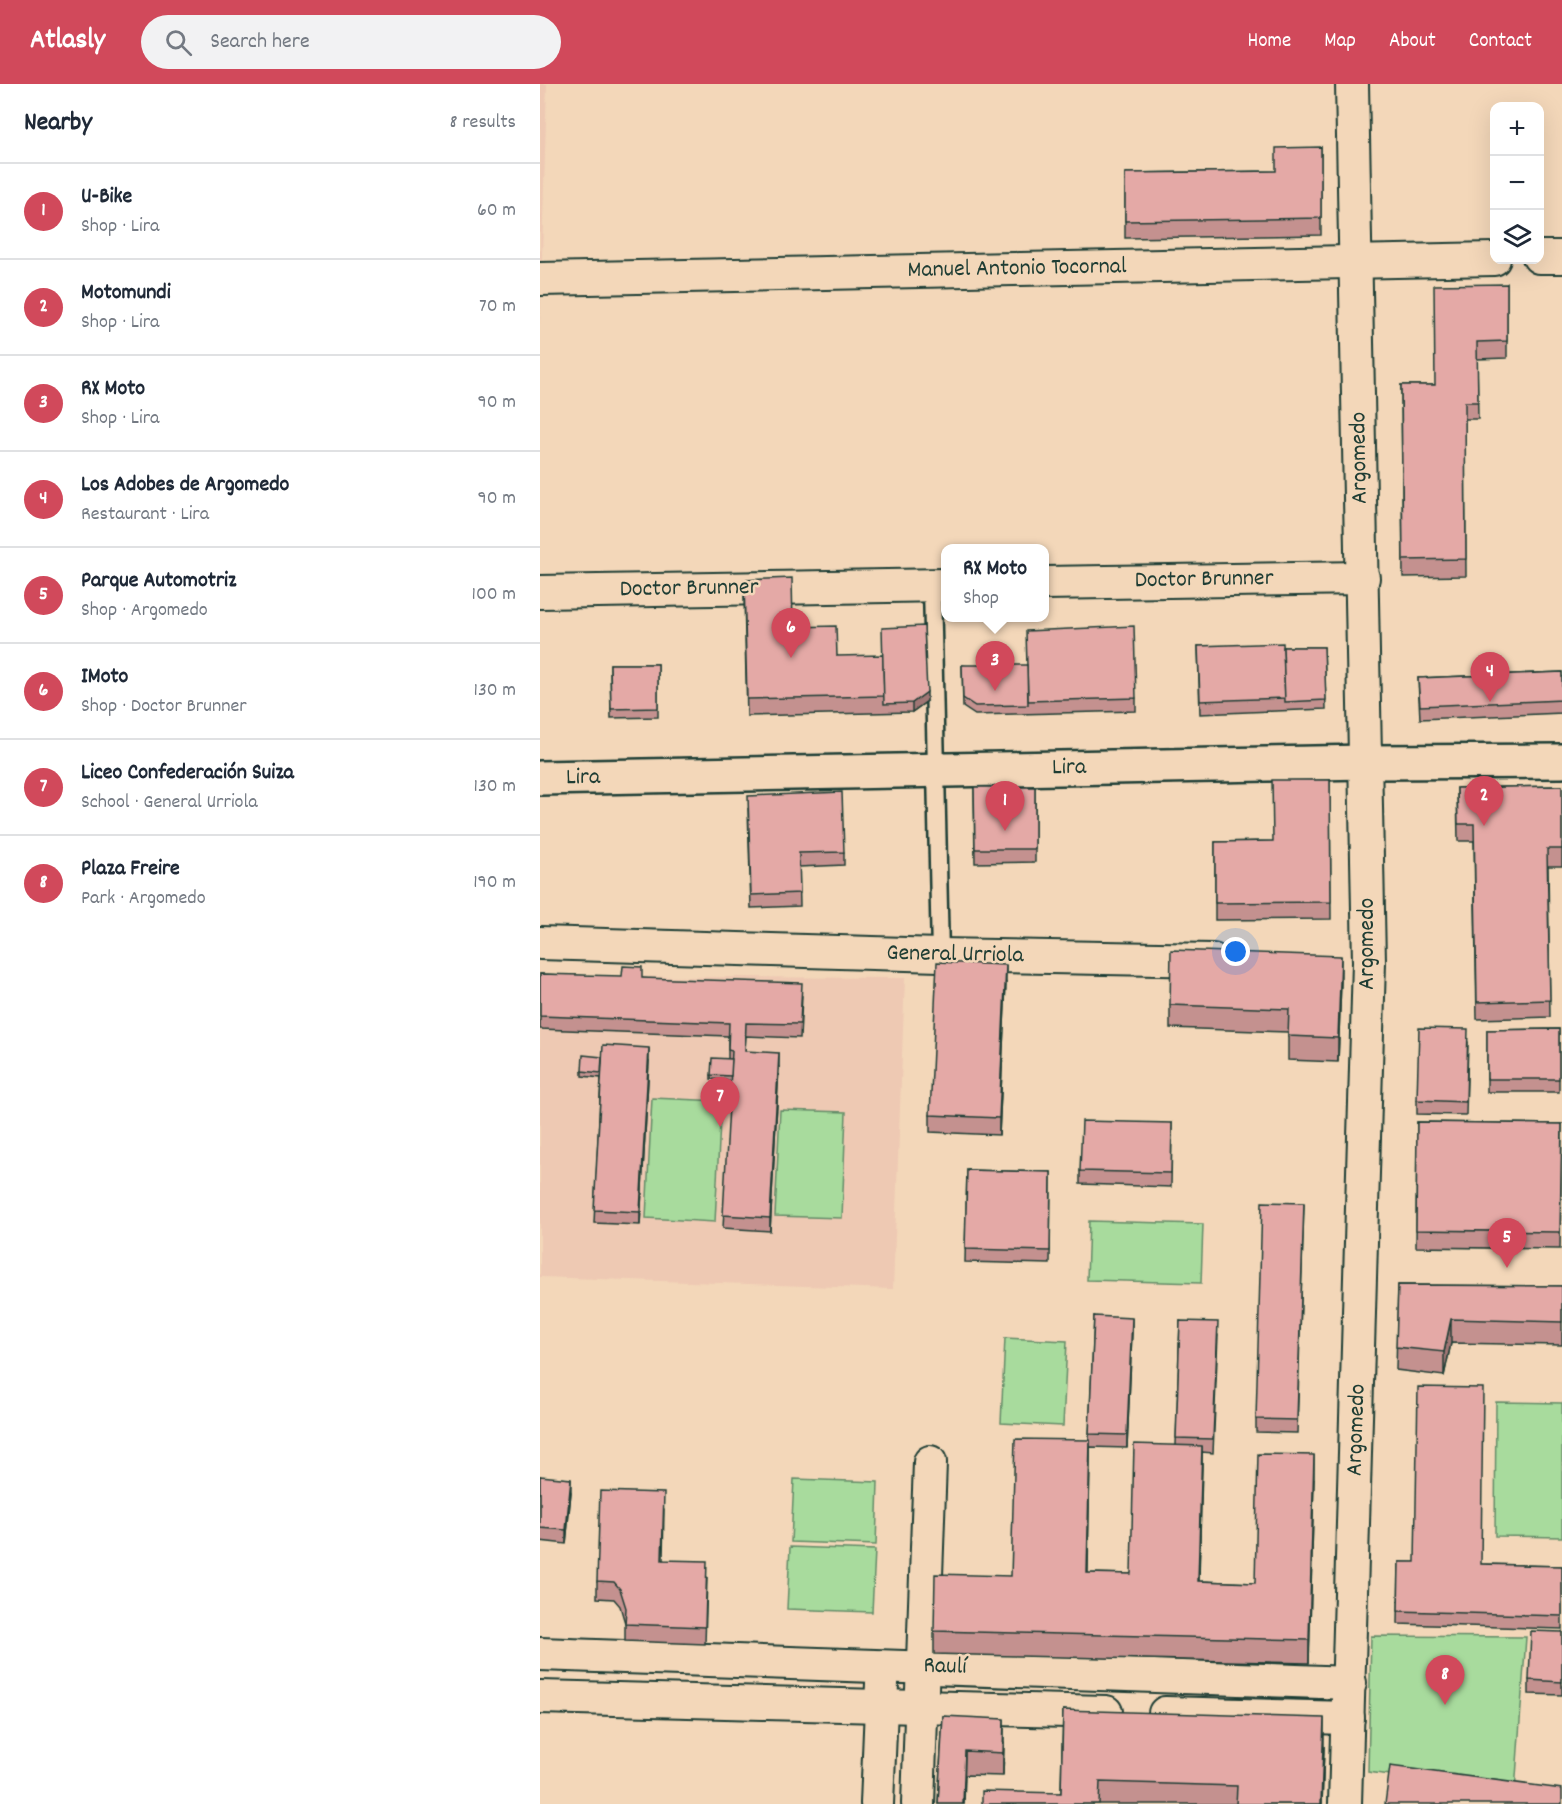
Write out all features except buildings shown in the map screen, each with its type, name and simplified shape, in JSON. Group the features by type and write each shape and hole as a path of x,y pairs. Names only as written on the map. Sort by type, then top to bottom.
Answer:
{"main road":[{"name":"Lira","path":"540,778 1366,762 1562,761"}],"street":[{"name":"Argomedo","path":"1345,1804 1350,1683 1358,962 1366,762 1352,84"},
{"path":"1544,258 1562,257"},
{"name":"Manuel Antonio Tocornal","path":"540,279 1490,259"},
{"name":"Doctor Brunner","path":"1049,583 1363,578"},
{"name":"Doctor Brunner","path":"540,592 939,585"},
{"name":"General Urriola","path":"540,943 940,955 1238,960"},
{"path":"918,1804 930,1462"},
{"name":"Raulí","path":"540,1654 883,1664 1350,1683"},
{"path":"877,1804 883,1664"},
{"name":"Raulí","path":"540,1697 1348,1718"}],"lane":[{"path":"939,585 936,771 940,955"}],"shaded area":[{"path":"540,84 547,84 540,325"},
{"path":"540,976 905,978 893,1289 540,1277"}],"green space":[{"path":"652,1098 721,1101 715,1222 646,1218"},
{"path":"780,1110 846,1112 842,1218 775,1216"},
{"path":"1089,1221 1203,1224 1201,1283 1087,1280"},
{"path":"1005,1338 1067,1341 1063,1426 1001,1423"},
{"path":"1496,1402 1562,1403 1562,1537 1495,1536"},
{"path":"794,1479 878,1482 876,1545 791,1542"},
{"path":"790,1547 875,1550 872,1612 787,1609"},
{"path":"1371,1636 1526,1637 1515,1791 1368,1772"}],"place":[{"name":"IMoto","path":"791,658"},
{"name":"RX Moto","path":"995,691"},
{"name":"Los Adobes de Argomedo","path":"1490,702"},
{"name":"Motomundi","path":"1484,826"},
{"name":"U-Bike","path":"1005,831"},
{"name":"Liceo Confederación Suiza","path":"720,1127"},
{"name":"Parque Automotriz","path":"1507,1268"},
{"name":"Plaza Freire","path":"1445,1705"}]}
